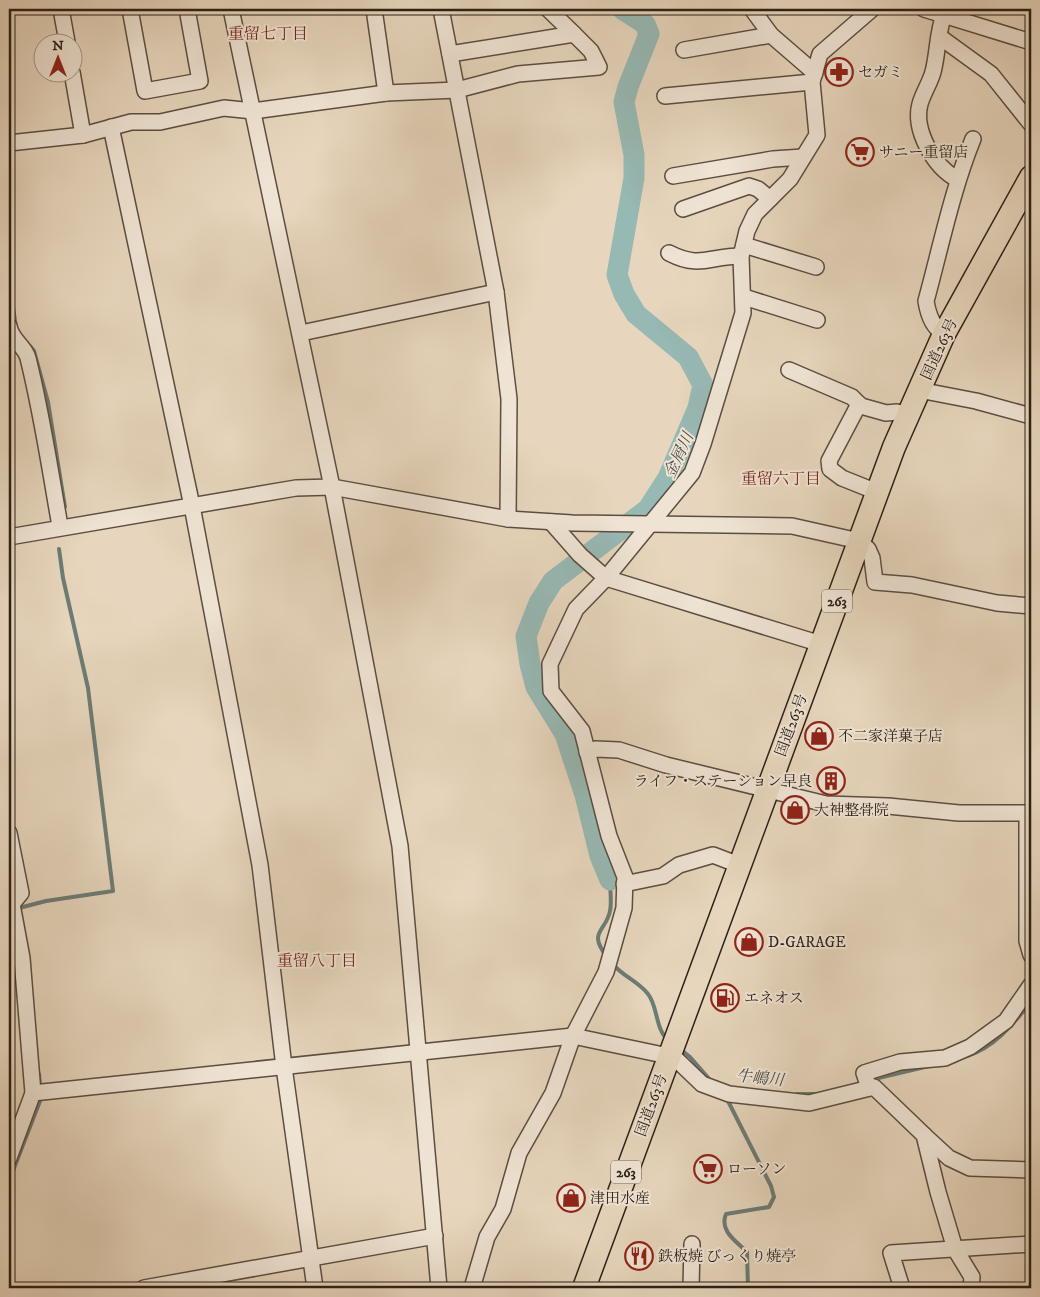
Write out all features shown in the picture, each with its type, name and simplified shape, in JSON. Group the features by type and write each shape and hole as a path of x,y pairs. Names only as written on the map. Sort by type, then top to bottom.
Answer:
{"highway":[{"name":"国道263号","path":"584,1288 877,492 944,334 1031,177"}],"street":[{"path":"61,9 65,32"},
{"path":"130,9 145,91 200,81 188,9"},
{"path":"231,9 301,333 400,846 439,1288"},
{"path":"374,9 386,93"},
{"path":"441,9 496,292 509,399 508,519"},
{"path":"9,143 83,135 131,122 160,122 224,108 253,112 386,93 457,90 518,74 599,67 591,51 548,9"},
{"path":"752,9 771,35 813,77"},
{"path":"472,1288 487,1238 503,1209 519,1154 553,1093 573,1036 606,972 624,908 624,877 609,836 582,731 551,691 550,664 576,608 606,578 692,473 703,444 743,313 742,251 755,214 790,179 817,135 813,77 820,54 872,9"},
{"path":"924,9 1031,42"},
{"path":"944,15 940,26 940,37 933,74 920,103 919,119 933,158 949,175 957,179"},
{"path":"450,54 574,34"},
{"path":"684,50 771,35"},
{"path":"940,37 991,74 1031,124"},
{"path":"665,96 813,77"},
{"path":"74,82 83,135"},
{"path":"112,127 192,506 260,864 284,1067 315,1288"},
{"path":"944,334 937,330 928,313 926,300 947,226 957,179 973,139"},
{"path":"673,176 773,159 803,157"},
{"path":"684,209 749,186 758,189 770,200"},
{"path":"669,253 685,262 696,262 742,251 816,267"},
{"path":"301,333 496,292"},
{"path":"744,297 817,320"},
{"path":"9,326 15,342 27,354 37,392 60,526"},
{"path":"789,370 852,397 859,404 886,413 897,412 908,416"},
{"path":"919,390 976,401 1031,416"},
{"path":"859,404 830,461 830,468 842,478 877,492"},
{"path":"9,536 296,488 332,487 508,519 619,524 792,526 859,541 868,549 872,558 875,582 912,585 997,603 1031,606"},
{"path":"551,522 580,555 606,578 821,644"},
{"path":"588,752 595,749 619,750 666,765 826,804 888,806 959,812 1029,813 1027,941 1031,955"},
{"path":"9,833 21,894 10,905 22,958 33,1094 9,1158"},
{"path":"624,884 663,876 679,865 713,855 739,866"},
{"path":"33,1094 573,1036 672,1047 677,1060 702,1084 729,1094 809,1103 866,1081 900,1062 945,1058 970,1047 1006,1021 1031,985"},
{"path":"866,1081 949,1158 970,1168 1031,1170"},
{"path":"924,1134 938,1192 955,1249 972,1277 971,1288"},
{"path":"144,1288 435,1236"},
{"path":"691,1288 692,1244"},
{"path":"902,1288 891,1253 1031,1244"}],"waterway":[{"name":"金屑川","path":"610,880 600,856 585,795 565,734 536,687 526,636 539,603 553,581 648,509 668,478 698,408 703,385 688,357 636,314 624,294 617,275 634,178 634,155 624,102 649,34 645,24 622,9"},
{"path":"9,281 16,327"},
{"path":"30,346 34,351 48,402 65,507"},
{"path":"20,911 19,908 46,901 113,891 88,688 63,578 59,549"},
{"name":"牛嶋川","path":"607,957 598,942 598,937 610,911 610,880"},
{"name":"牛嶋川","path":"613,964 648,994 654,1005 661,1030 668,1040"},
{"name":"牛嶋川","path":"967,1056 995,1041 1031,1002"},
{"name":"牛嶋川","path":"680,1049 690,1057 711,1081"},
{"name":"牛嶋川","path":"870,1080 929,1066"},
{"path":"39,1074 40,1085"},
{"name":"牛嶋川","path":"797,1094 815,1094"},
{"path":"727,1099 771,1186 774,1197 769,1207 726,1214 724,1220 727,1231 747,1252 748,1288"},
{"path":"9,1181 40,1101"},
{"path":"9,1275 12,1288"}],"place":[{"name":"セガミ","path":"839,72"},
{"name":"サニー重留店","path":"860,152"},
{"name":"不二家洋菓子店","path":"819,736"},
{"name":"ライフ・ステーション早良","path":"831,781"},
{"name":"大神整骨院","path":"795,810"},
{"name":"D-GARAGE","path":"749,942"},
{"name":"エネオス","path":"725,998"},
{"name":"ローソン","path":"708,1169"},
{"name":"津田水産","path":"571,1198"},
{"name":"鉄板焼 びっくり焼亭","path":"639,1256"}],"district":[{"name":"重留七丁目","path":"268,33"},
{"name":"重留六丁目","path":"781,478"},
{"name":"重留八丁目","path":"317,960"}]}
